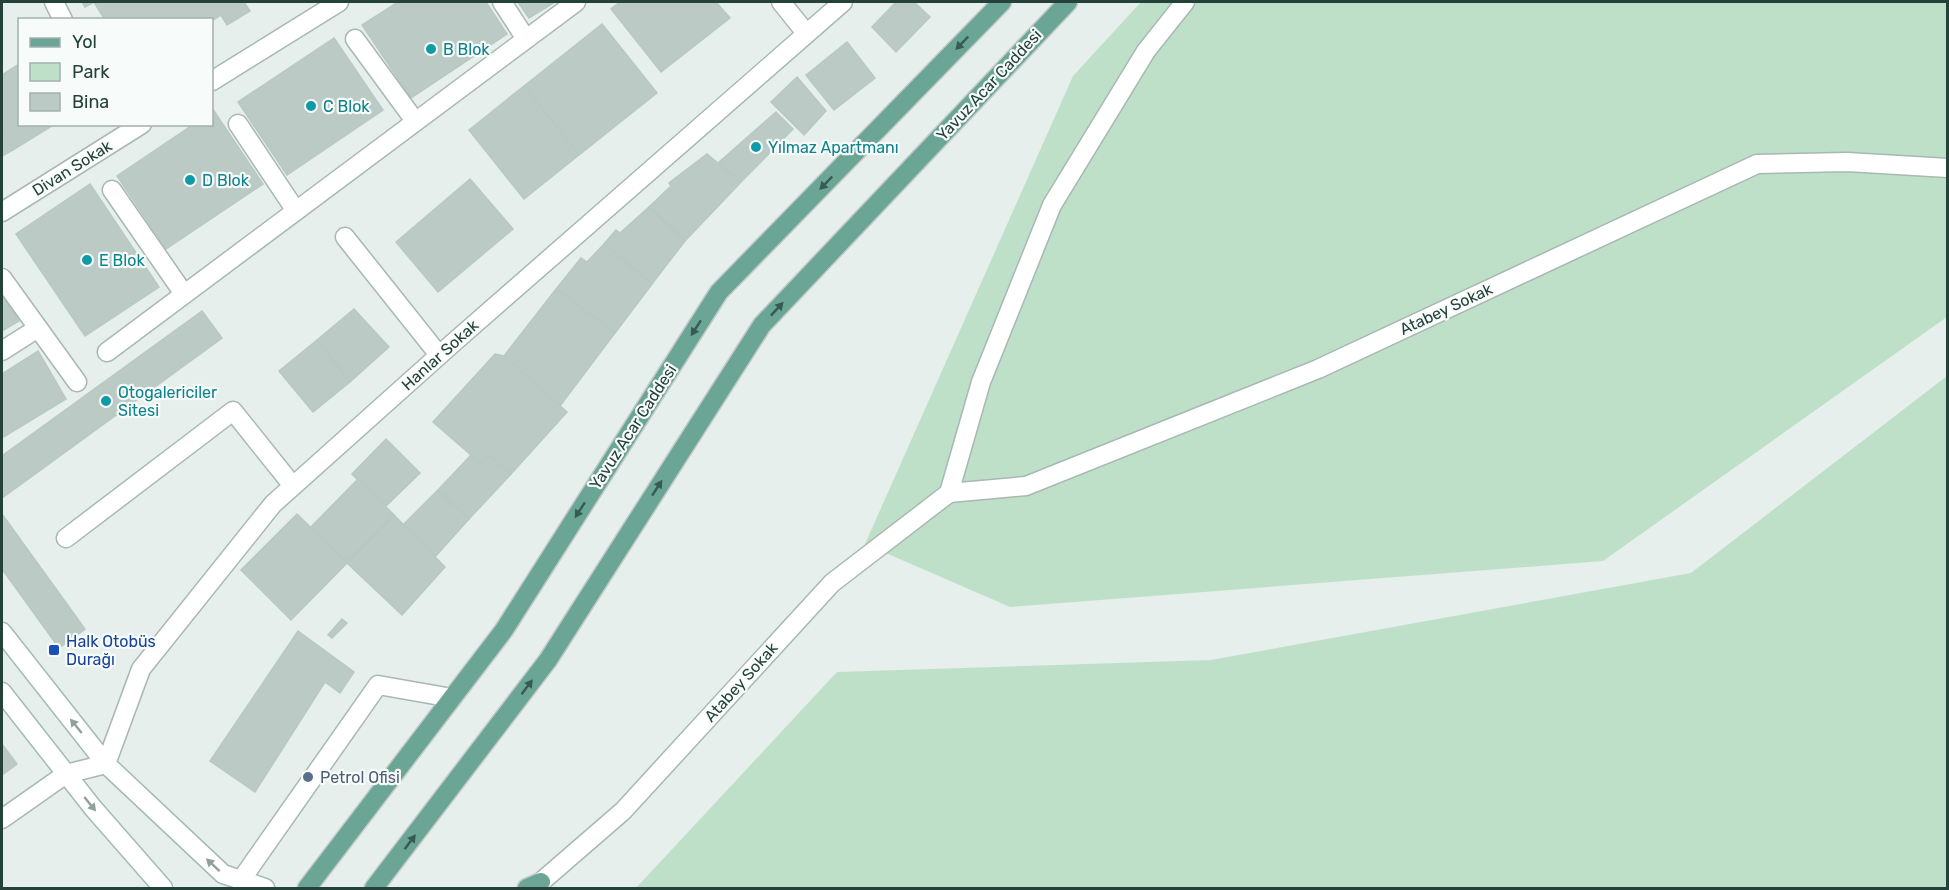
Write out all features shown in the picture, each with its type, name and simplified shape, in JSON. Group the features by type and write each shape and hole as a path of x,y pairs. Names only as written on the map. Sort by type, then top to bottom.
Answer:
{"main road":[{"name":"Yavuz Acar Caddesi","path":"307,888 504,630 719,292 1002,2"},
{"name":"Yavuz Acar Caddesi","path":"374,888 548,660 762,325 1068,2"}],"street":[{"path":"54,2 62,18"},
{"path":"213,80 339,2"},
{"path":"502,2 526,39"},
{"path":"107,352 576,2"},
{"path":"781,2 806,33"},
{"name":"Hanlar Sokak","path":"106,764 141,669 273,504 439,355 843,2"},
{"path":"949,493 981,382 1052,205 1146,51 1185,2"},
{"path":"355,39 416,121"},
{"path":"238,124 296,211"},
{"name":"Divan Sokak","path":"2,212 120,130 135,126"},
{"name":"Atabey Sokak","path":"533,886 623,811 832,583 949,493 1026,486 1318,369 1757,164 1847,162 1947,168"},
{"path":"112,190 184,294"},
{"path":"345,237 439,355"},
{"path":"2,278 77,382"},
{"path":"2,351 38,328"},
{"path":"66,538 233,411 293,486"},
{"path":"2,632 106,764 223,874 266,888"},
{"path":"240,880 378,685 452,698"},
{"path":"2,692 66,774 163,888"},
{"path":"2,819 66,774 106,764"}],"green space":[{"path":"1141,2 1947,2 1947,317 1603,561 1010,607 865,544 1073,76"},
{"path":"1947,376 1947,888 636,888 837,672 1211,660 1691,573"}],"building":[{"path":"82,2 94,2 85,7"},
{"path":"94,2 244,2 250,11 227,25 221,15 213,20 213,18 104,18"},
{"name":"B Blok","path":"398,2 486,2 507,34 411,98 362,25"},
{"path":"518,2 555,2 529,18"},
{"path":"620,2 716,2 730,18 661,72 611,9"},
{"path":"896,2 914,2 930,17 896,52 872,27"},
{"path":"602,24 657,93 579,155 524,86"},
{"name":"C Blok","path":"334,38 383,110 287,175 238,102"},
{"path":"847,42 875,78 834,110 806,75"},
{"path":"18,65 18,126 52,126 13,150 2,130 2,75"},
{"path":"797,77 826,111 804,135 771,102"},
{"path":"524,86 579,155 524,199 469,130"},
{"name":"D Blok","path":"214,111 263,184 166,249 117,176 191,126 213,126"},
{"name":"Yılmaz Apartmanı","path":"776,112 793,129 741,182 718,163"},
{"path":"2,130 13,150 2,156"},
{"path":"707,154 741,182 685,241 649,207 671,186 669,183"},
{"path":"470,179 513,229 438,292 396,242"},
{"name":"E Blok","path":"90,184 159,287 85,336 16,234"},
{"path":"649,207 685,241 652,284 604,244 616,230 620,233"},
{"path":"604,244 652,284 615,333 556,289 581,258 587,262"},
{"path":"556,289 615,333 560,406 504,356"},
{"path":"2,292 19,321 2,331"},
{"path":"354,309 389,347 350,382 317,340"},
{"name":"Otogalericiler Sitesi","path":"202,311 222,338 2,498 2,456"},
{"path":"317,340 350,382 313,412 279,371"},
{"path":"38,351 66,399 2,438 2,374"},
{"path":"495,354 504,356 567,412 511,474 488,454 480,463 433,422"},
{"path":"386,439 420,473 385,507 352,474"},
{"path":"488,454 511,474 469,519 438,490 471,455 480,463"},
{"path":"358,479 394,515 347,563 310,528"},
{"path":"438,490 469,519 435,557 403,525"},
{"path":"2,514 85,629 59,648 2,569"},
{"path":"297,514 347,563 291,620 241,570"},
{"path":"394,515 445,567 402,615 347,563"},
{"path":"342,619 347,623 332,638 328,635"},
{"path":"298,631 354,672 340,693 325,682 255,792 210,761"},
{"path":"2,744 17,764 2,775"}],"place":[{"name":"B Blok","path":"431,49"},
{"name":"C Blok","path":"311,106"},
{"name":"Yılmaz Apartmanı","path":"756,147"},
{"name":"D Blok","path":"190,180"},
{"name":"E Blok","path":"87,260"},
{"name":"Otogalericiler Sitesi","path":"106,401"},
{"name":"Halk Otobüs Durağı","path":"54,650"},
{"name":"Petrol Ofisi","path":"308,777"}]}
